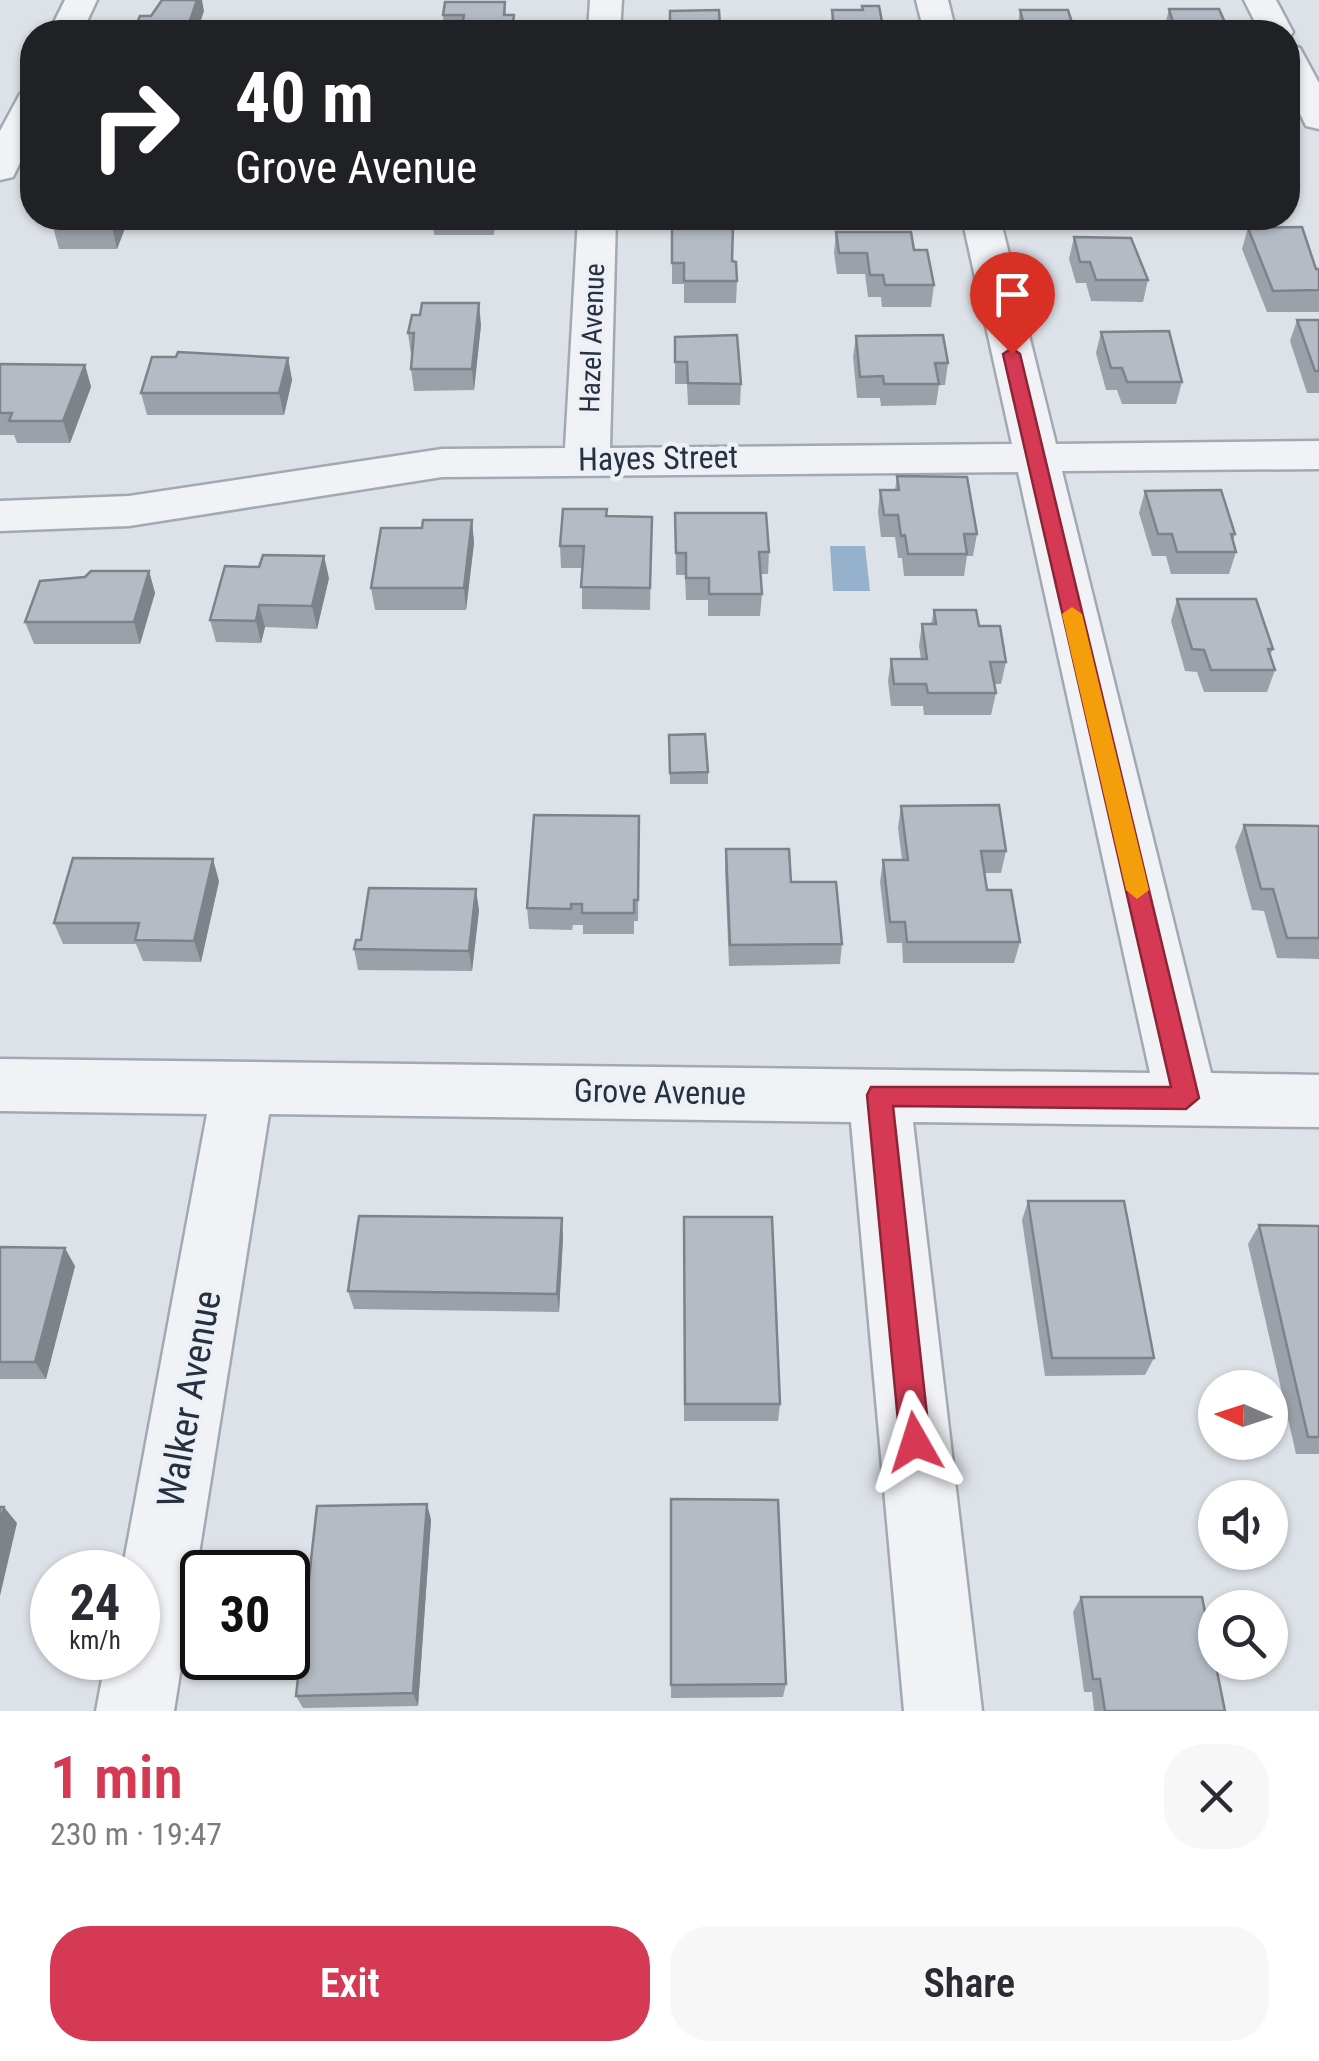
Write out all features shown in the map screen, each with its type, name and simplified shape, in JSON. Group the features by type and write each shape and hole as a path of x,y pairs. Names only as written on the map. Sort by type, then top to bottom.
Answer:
{"street":[{"path":"606,0 638,0"},
{"path":"1300,79 1319,118"},
{"path":"0,169 20,127"},
{"name":"Hazel Avenue","path":"587,458 596,230"},
{"path":"984,230 1186,1098"},
{"name":"Hayes Street","path":"0,516 129,511 442,463 587,458 1319,455"},
{"name":"Grove Avenue","path":"0,1085 1319,1101"},
{"name":"Walker Avenue","path":"135,1711 243,1086"},
{"path":"880,1095 943,1711"}],"water":[{"path":"830,546 865,546 870,591 833,591"}],"building":[{"path":"162,0 197,0 190,20 138,20 140,16 151,16"},
{"path":"445,2 505,2 504,15 514,15 513,20 463,20 464,15 443,15"},
{"path":"862,6 879,6 882,20 833,20 832,10 863,10"},
{"path":"1169,9 1219,9 1224,20 1172,20"},
{"path":"719,10 720,20 670,20 670,11"},
{"path":"1020,10 1068,10 1071,20 1023,20"},
{"path":"1300,227 1319,269 1319,290 1273,291 1249,230"},
{"path":"672,230 733,230 732,261 736,262 737,281 684,281 684,263 672,263"},
{"path":"836,232 911,232 914,250 927,250 934,285 885,285 883,275 870,275 867,253 839,253"},
{"path":"1074,237 1131,238 1148,280 1096,280 1090,262 1080,262"},
{"path":"422,303 479,303 472,369 411,369 414,333 408,333 412,315 420,315"},
{"path":"1297,320 1319,320 1319,371 1315,371"},
{"path":"1169,331 1182,382 1127,382 1122,368 1111,368 1101,332"},
{"path":"737,335 741,384 688,383 687,362 675,362 675,337"},
{"path":"943,335 948,363 935,363 939,384 884,384 883,376 860,377 856,336"},
{"path":"178,352 288,358 279,393 141,393 152,357 176,357"},
{"path":"0,364 85,365 63,421 9,421 12,413 0,413"},
{"path":"897,476 967,477 977,534 964,534 967,554 908,554 898,515 884,515 880,490 899,490"},
{"path":"1221,490 1235,534 1231,534 1236,552 1177,552 1172,534 1158,534 1145,491"},
{"path":"563,509 607,509 606,516 652,517 650,588 581,587 584,546 560,546"},
{"path":"675,513 766,513 769,552 759,552 762,594 709,594 709,578 686,578 686,553 676,553"},
{"path":"423,520 472,520 464,588 371,588 381,528 422,528"},
{"path":"263,555 324,556 312,606 259,605 256,621 210,620 225,566 259,567"},
{"path":"91,571 149,571 134,622 25,622 40,581 85,577"},
{"path":"1177,599 1256,599 1273,649 1268,649 1275,670 1211,670 1204,650 1192,649"},
{"path":"934,610 976,610 979,626 1000,626 1006,662 990,662 996,693 928,693 926,684 894,684 891,659 927,659 922,624 936,624"},
{"path":"705,734 708,772 670,773 669,735"},
{"path":"999,805 1006,851 981,851 987,890 1011,890 1020,942 907,942 905,922 890,922 883,860 908,860 901,806"},
{"path":"534,815 639,816 638,900 634,900 634,913 582,913 582,904 571,904 571,909 527,908"},
{"path":"1244,825 1319,826 1319,938 1287,938 1273,889 1261,889"},
{"path":"726,849 789,849 791,882 836,882 842,944 730,945"},
{"path":"73,858 213,859 194,941 135,940 139,923 54,923"},
{"path":"369,888 476,889 469,951 354,949 356,940 361,940"},
{"path":"1028,1201 1124,1201 1154,1358 1052,1358"},
{"path":"359,1216 562,1218 557,1294 348,1291"},
{"path":"684,1217 772,1217 780,1404 685,1404"},
{"path":"1259,1225 1319,1226 1319,1437 1308,1437"},
{"path":"0,1247 65,1248 35,1362 0,1362"},
{"path":"671,1499 778,1500 786,1684 671,1685"},
{"path":"427,1504 413,1693 296,1696 298,1680 310,1680 310,1569 317,1506"},
{"path":"1081,1597 1198,1597 1198,1680 1219,1680 1225,1711 1105,1711 1100,1679 1093,1679"}],"slow traffic":[{"path":"1072,614 1137,890"}],"route":[{"path":"915,1442 880,1095 1186,1098 1012,354"}]}
